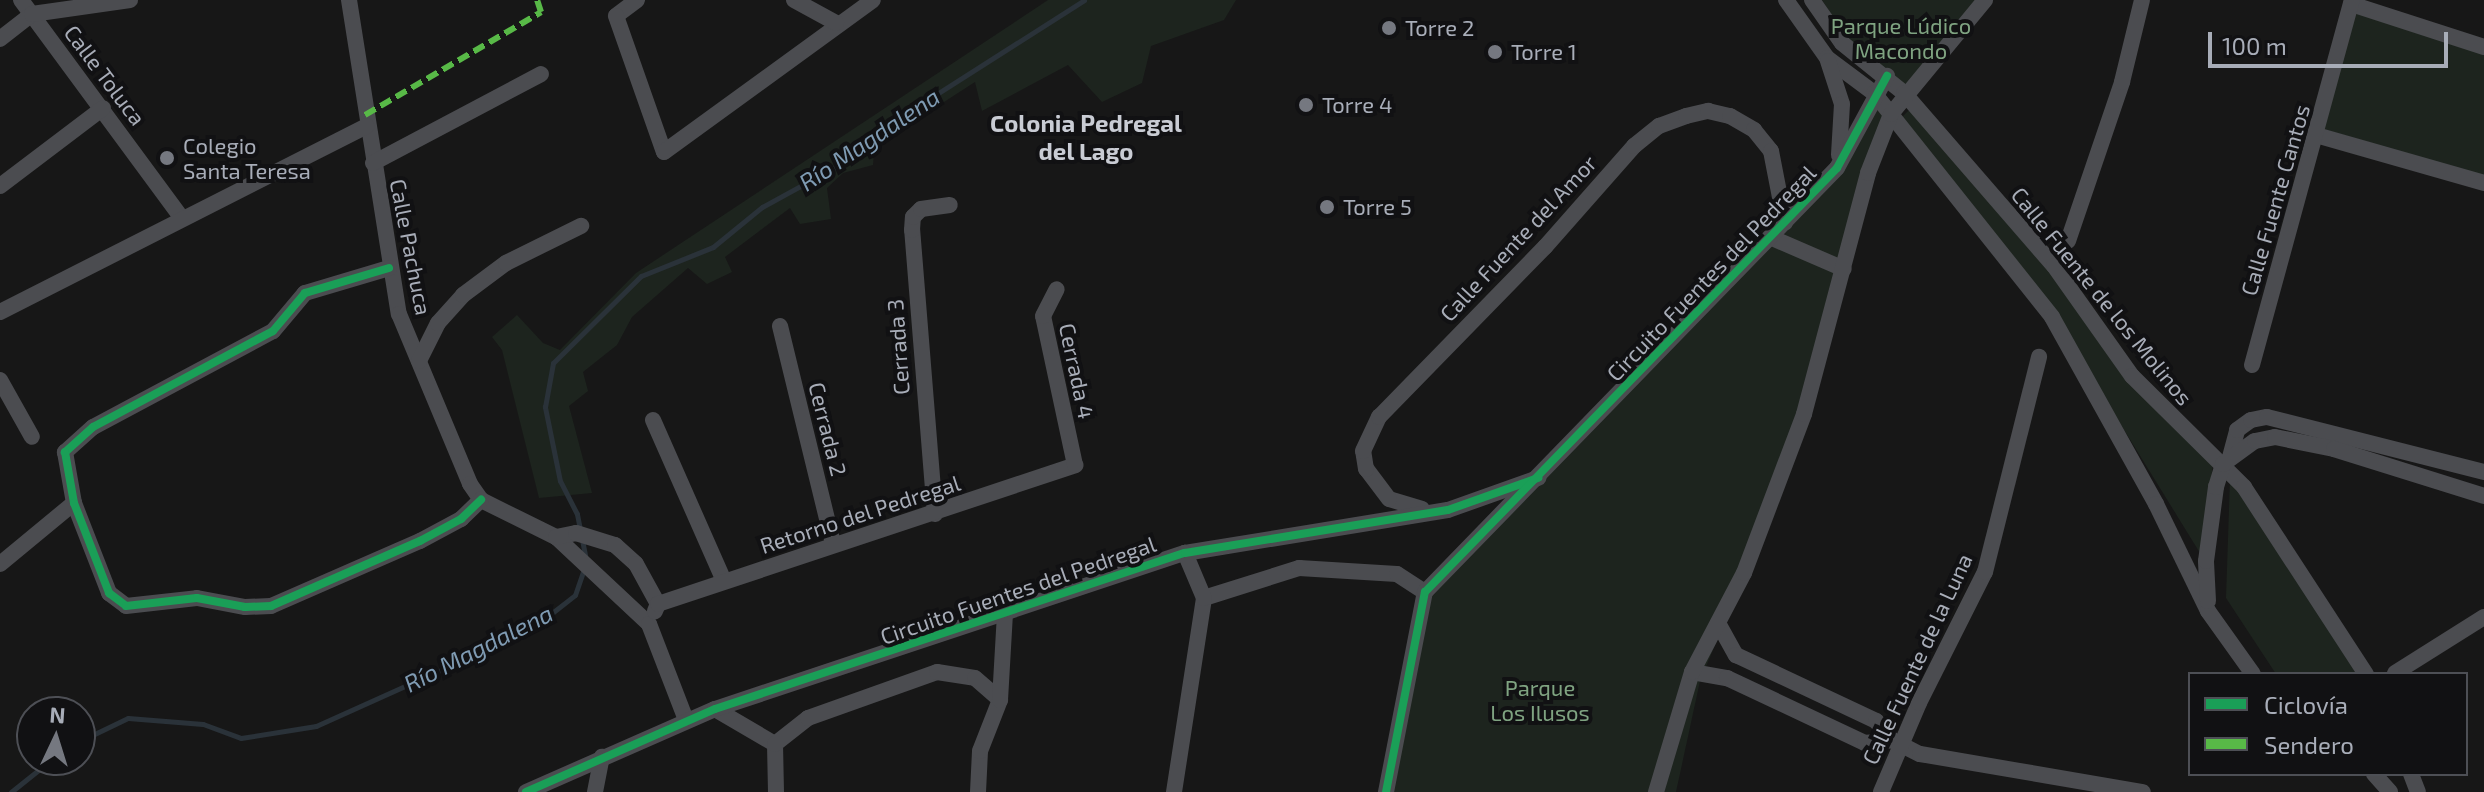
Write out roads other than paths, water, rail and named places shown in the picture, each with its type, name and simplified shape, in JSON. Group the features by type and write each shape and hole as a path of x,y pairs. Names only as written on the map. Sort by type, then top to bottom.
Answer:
{"street":[{"name":"Calle Toluca","path":"21,0 180,216"},
{"path":"0,39 32,14 130,0"},
{"name":"Calle Pachuca","path":"349,0 366,126 399,314 481,500"},
{"path":"637,0 616,16 664,152 836,23 873,0"},
{"path":"794,0 836,23"},
{"path":"1786,0 1827,58 1842,104 1837,168"},
{"name":"Calle Fuente de los Molinos","path":"1812,0 1842,43 1887,76 1904,93 2054,266 2132,376 2176,424 2227,460 2365,672"},
{"path":"1656,792 1692,672 1744,573 1804,414 1880,143 1891,114 1904,93 1985,0"},
{"path":"2068,241 2122,82 2142,0"},
{"path":"2352,2 2484,47"},
{"name":"Calle Fuente Cantos","path":"2252,365 2352,2"},
{"path":"1827,58 1874,93 2052,317 2156,504 2208,611 2252,672"},
{"path":"373,163 541,74"},
{"name":"Circuito Fuentes del Pedregal","path":"1425,592 1837,168 1874,93 1887,76"},
{"path":"0,186 103,108"},
{"name":"Calle Fuente del Amor","path":"1448,510 1401,505 1375,485 1363,451 1379,417 1545,247 1634,146 1659,126 1686,116 1708,111 1730,116 1754,130 1771,151 1785,223"},
{"path":"0,312 180,216 366,126"},
{"path":"1857,128 1880,143"},
{"path":"2316,135 2484,183"},
{"name":"Cerrada 3","path":"935,514 912,230 913,217 921,209 950,205"},
{"path":"419,361 438,323 463,295 506,263 581,226"},
{"path":"1772,238 1844,269"},
{"path":"389,268 305,293 273,331 93,427 65,452 74,503 109,593 126,606 197,598 245,607 271,606 345,577 461,519 481,500 556,537 567,553 649,624 686,720"},
{"name":"Cerrada 4","path":"1057,289 1043,316 1075,465"},
{"name":"Cerrada 2","path":"780,326 833,543"},
{"name":"Calle Fuente de la Luna","path":"1881,792 1896,742 1985,572 2039,357"},
{"path":"0,380 32,437"},
{"path":"2208,611 2206,561 2227,460 2237,430 2267,417 2484,472"},
{"path":"653,420 724,581"},
{"path":"2227,460 2255,441 2275,437 2484,496"},
{"path":"2402,472 2407,454"},
{"name":"Retorno del Pedregal","path":"658,604 833,543 935,514 1075,465"},
{"name":"Circuito Fuentes del Pedregal","path":"526,792 715,709 1185,553 1448,510 1538,478"},
{"path":"0,564 74,503"},
{"path":"556,537 576,533 615,545 636,564 658,604 649,624"},
{"path":"1174,792 1204,598 1185,553"},
{"path":"1204,598 1299,568 1397,574 1425,592 1386,792"},
{"path":"978,792 980,751 1000,700 1005,614"},
{"path":"2397,672 2484,617"},
{"path":"1718,623 1736,655 1876,721 1896,742 1920,754 2143,792"},
{"path":"775,744 808,718 937,672 975,678 1000,700"},
{"path":"1692,672 1727,678 1865,743 1896,742"},
{"path":"715,709 775,744"},
{"path":"775,744 776,792"},
{"path":"595,792 602,757"},
{"path":"2376,776 2390,792"}],"waterway":[{"name":"Río Magdalena","path":"586,560 577,514 560,481 545,407 553,363 641,276 713,247 762,207 846,161 885,127 1084,0"},
{"name":"Río Magdalena","path":"96,733 128,718 203,724 241,738 316,726 474,655 552,613 575,595 584,569"},
{"name":"Río Magdalena","path":"11,792 31,776"}],"place":[{"name":"Torre 2","path":"1389,28"},
{"name":"Torre 1","path":"1495,52"},
{"name":"Torre 4","path":"1306,105"},
{"name":"Colegio Santa Teresa","path":"167,158"},
{"name":"Torre 5","path":"1327,207"}],"district":[{"name":"Colonia Pedregal del Lago","path":"1086,137"}],"park label":[{"name":"Parque Lúdico Macondo","path":"1901,38"},
{"name":"Parque Los Ilusos","path":"1540,700"}]}
